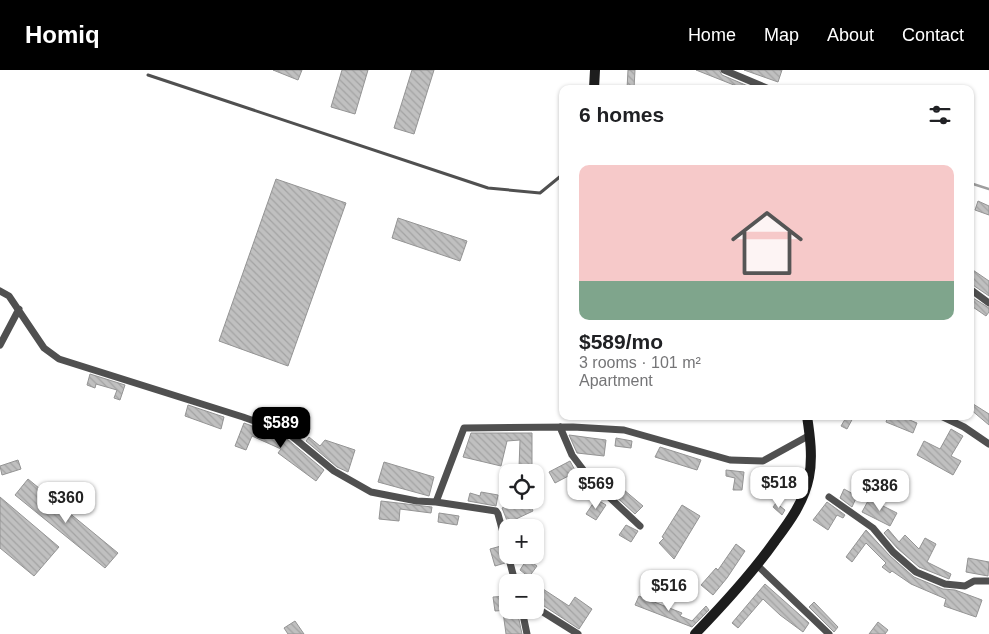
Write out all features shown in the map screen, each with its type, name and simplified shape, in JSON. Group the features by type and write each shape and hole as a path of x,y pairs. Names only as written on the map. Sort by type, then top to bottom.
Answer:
{"main road":[{"path":"594,85 595,70"},
{"path":"695,634 758,566 794,516 801,502 809,476 808,420"}],"street":[{"path":"724,70 760,85"},
{"path":"0,291 10,296 44,348 58,359 288,433 334,471 371,492 417,501 436,502 497,512 499,519"},
{"path":"974,292 989,303"},
{"path":"0,345 19,309"},
{"path":"949,420 964,427 989,444"},
{"path":"436,502 464,428 560,427 624,430 730,460 763,461 810,435"},
{"path":"560,427 572,455 591,480 640,526"},
{"path":"829,497 873,528 893,552 916,572 945,584 965,586 974,581 989,581"},
{"path":"758,566 829,634"},
{"path":"544,613 578,634"},
{"path":"524,619 527,634"}],"lane":[{"path":"148,75 488,188 540,193 559,177"}],"building":[{"path":"273,70 302,70 298,80"},
{"path":"342,70 368,70 355,114 331,107"},
{"path":"412,70 434,70 414,134 394,128"},
{"path":"628,70 635,70 634,85 627,85"},
{"path":"696,70 719,70 722,75 746,85 734,85"},
{"path":"744,70 782,70 778,82"},
{"path":"276,179 346,203 288,366 219,341"},
{"path":"978,201 989,206 989,215 975,210"},
{"path":"398,218 467,241 460,261 392,238"},
{"path":"974,271 989,281 989,296 974,286"},
{"path":"974,299 989,308 986,316 974,308"},
{"path":"90,374 125,385 120,400 114,398 117,390 96,384 95,388 87,385"},
{"path":"188,405 224,417 221,429 185,416"},
{"path":"974,405 989,414 989,425 974,412"},
{"path":"845,420 852,420 847,429 841,426"},
{"path":"887,420 910,420 917,423 913,433 886,422"},
{"path":"244,423 287,439 324,470 316,481 278,453 281,449 252,436 246,450 235,446"},
{"path":"951,429 963,436 951,456 961,461 953,475 917,455 924,441 940,449"},
{"path":"471,433 532,433 532,464 519,464 520,440 507,441 501,464 499,466 463,457"},
{"path":"569,435 606,440 604,456 577,453"},
{"path":"309,437 320,446 325,440 355,450 348,472 337,467 306,441"},
{"path":"616,438 632,441 631,448 615,446"},
{"path":"660,447 701,460 697,470 655,457"},
{"path":"18,460 21,469 2,475 0,466"},
{"path":"570,461 576,472 555,483 549,472"},
{"path":"384,462 434,477 429,496 378,482"},
{"path":"726,470 744,472 742,490 733,490 735,478 726,476"},
{"path":"790,478 796,485 779,502 772,495"},
{"path":"28,479 118,553 105,568 15,495"},
{"path":"617,484 643,506 635,514 611,492"},
{"path":"844,489 857,496 852,507 840,498"},
{"path":"481,492 498,495 496,506 468,501 470,493 480,496"},
{"path":"0,497 59,547 34,576 0,548"},
{"path":"596,499 606,505 596,520 586,514"},
{"path":"869,499 897,513 890,526 862,512"},
{"path":"381,501 432,507 431,513 400,509 399,521 379,519"},
{"path":"827,502 845,515 843,518 837,515 828,530 813,520"},
{"path":"776,503 785,510 782,515 773,507"},
{"path":"682,505 700,516 674,559 659,543 664,538 662,537"},
{"path":"502,509 532,509 533,511 516,519 506,519"},
{"path":"439,513 459,516 457,525 438,522"},
{"path":"626,525 638,531 631,542 619,535"},
{"path":"888,529 899,542 905,535 919,549 925,538 936,544 927,562 951,574 949,579 919,567 897,548 884,533"},
{"path":"866,530 890,556 914,577 943,589 955,590 982,600 976,617 944,606 946,599 911,584 892,571 890,573 882,567 886,563 866,543 852,562 846,557"},
{"path":"736,544 745,551 713,595 701,585 716,568 718,570"},
{"path":"499,547 499,564 502,564 495,566 490,549"},
{"path":"968,558 989,562 988,576 966,572"},
{"path":"524,564 534,564 537,566 531,574 525,574 520,570"},
{"path":"765,584 809,623 803,632 780,615 763,599 738,628 732,623"},
{"path":"544,590 569,606 575,597 592,609 579,629 544,606"},
{"path":"639,596 682,613 680,616 692,621 706,606 709,610 692,627 635,605"},
{"path":"493,597 499,597 499,611 495,611"},
{"path":"814,602 838,627 834,632 809,607"},
{"path":"504,619 519,619 522,634 506,634"},
{"path":"295,621 304,634 288,634 284,628"},
{"path":"878,622 888,630 885,634 869,634"}],"waterway":[{"path":"974,184 989,189"}]}
